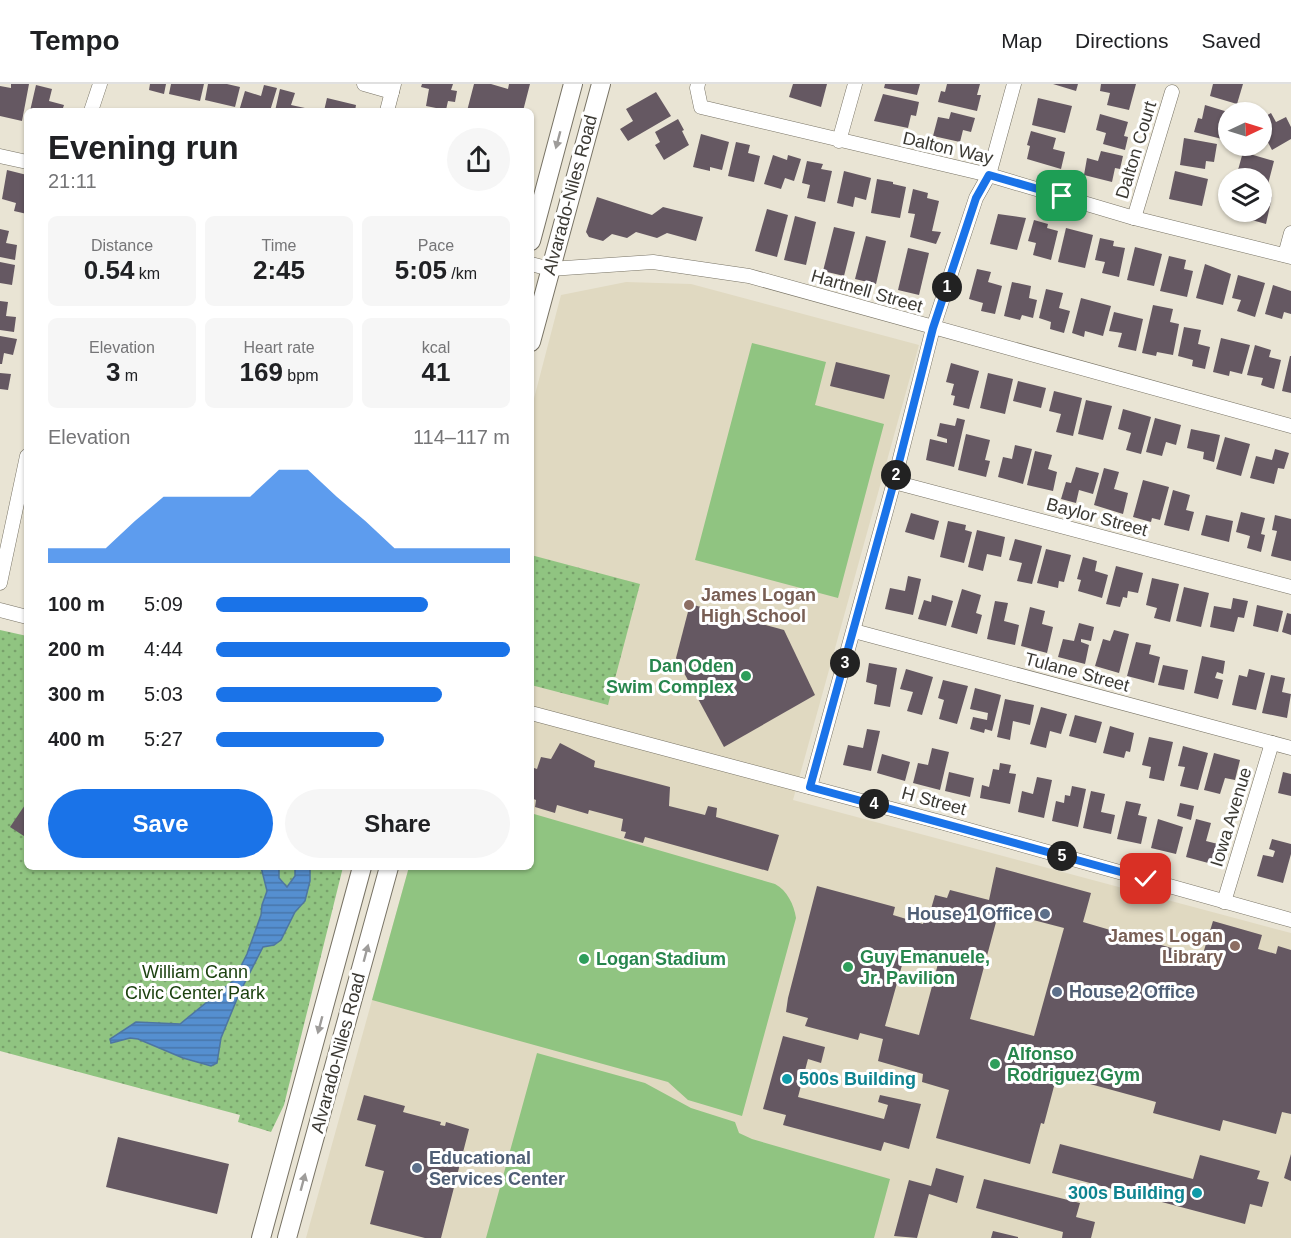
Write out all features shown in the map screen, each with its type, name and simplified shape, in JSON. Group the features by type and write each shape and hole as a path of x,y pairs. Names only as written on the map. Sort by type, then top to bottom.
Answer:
{"main road":[{"name":"Alvarado-Niles Road","path":"534,230 573,84"},
{"name":"Alvarado-Niles Road","path":"534,330 601,84"},
{"name":"Alvarado-Niles Road","path":"261,1238 361,870"},
{"name":"Alvarado-Niles Road","path":"287,1238 388,870"}],"street":[{"path":"92,108 100,84"},
{"path":"364,84 393,88 388,108"},
{"name":"Dalton Way","path":"698,84 700,107 989,175 1134,218 1288,256"},
{"path":"839,141 855,84"},
{"path":"810,787 894,482 933,328 976,198 989,175 1014,84"},
{"name":"Dalton Court","path":"1134,218 1172,92"},
{"path":"0,156 24,161"},
{"path":"1288,256 1291,233"},
{"name":"Hartnell Street","path":"534,265 550,269 653,262 749,276 1291,426"},
{"path":"0,583 24,470"},
{"name":"Baylor Street","path":"894,482 1291,587"},
{"path":"0,610 24,616"},
{"name":"Tulane Street","path":"854,631 1291,748"},
{"name":"H Street","path":"534,714 944,823 1291,920"},
{"name":"Iowa Avenue","path":"1224,902 1272,743"}],"shaded area":[{"name":"James Logan High School","path":"626,282 691,284 919,345 793,800 1291,933 1291,1238 306,1238 408,870 534,870 534,398 561,295"}],"green space":[{"path":"752,343 826,362 815,405 884,424 838,598 695,560"},
{"path":"534,556 640,584 608,705 534,686"},
{"name":"William Cann Civic Center Park","path":"0,630 24,635 24,870 342,870 284,1105 271,1132 238,1122 240,1115 0,1051"},
{"name":"Logan Stadium","path":"534,814 775,884 786,894 794,908 796,918 742,1116 688,1100 668,1082 372,1000 408,870 534,870"},
{"path":"537,1053 645,1083 691,1108 735,1122 739,1133 752,1139 890,1179 874,1238 486,1238"}],"water":[{"path":"262,870 279,870 279,878 287,887 295,876 295,870 310,870 305,901 295,912 281,940 274,945 263,947 239,994 221,1038 217,1063 211,1066 183,1058 138,1039 130,1038 111,1043 110,1039 136,1022 180,1024 234,980 247,954 267,891"}],"building":[{"path":"11,84 29,84 22,121 0,116 0,86 11,88"},
{"path":"150,84 166,84 164,94 149,90"},
{"path":"171,84 204,84 200,101 169,94"},
{"path":"208,84 240,87 235,107 205,100"},
{"path":"422,84 453,84 451,90 457,91 455,102 448,101 446,108 426,106 429,89 421,87"},
{"path":"474,84 491,84 508,89 509,84 530,84 524,108 468,108"},
{"path":"793,84 827,84 821,107 789,97"},
{"path":"885,84 920,84 917,95 884,88"},
{"path":"947,84 980,84 977,95 981,95 977,111 938,102 941,91 945,92"},
{"path":"1053,84 1078,84 1076,91"},
{"path":"1101,84 1136,84 1129,110 1107,105 1110,93 1100,91"},
{"path":"1213,84 1243,84 1238,102 1210,96"},
{"path":"36,85 52,89 49,101 64,105 63,108 31,108"},
{"path":"264,85 277,88 271,108 240,108 245,91 261,96"},
{"path":"280,89 295,93 291,105 305,108 276,108"},
{"path":"656,92 671,116 628,141 620,129 633,121 626,109"},
{"path":"883,94 919,102 916,116 911,115 908,128 874,121"},
{"path":"327,98 356,105 356,108 325,108"},
{"path":"1038,98 1072,106 1065,133 1032,125"},
{"path":"1205,105 1218,109 1218,138 1194,132 1198,118 1202,119"},
{"path":"951,112 975,118 971,132 963,130 960,142 933,136 938,117 949,119"},
{"path":"1100,114 1128,122 1124,136 1128,137 1125,150 1103,144 1106,133 1096,130"},
{"path":"1272,115 1276,122 1286,117 1291,127 1291,139 1272,150"},
{"path":"678,119 689,145 664,160 655,145 660,142 655,132"},
{"path":"1031,131 1056,138 1053,149 1065,152 1061,169 1027,159 1030,146 1027,145"},
{"path":"701,134 729,142 722,170 710,167 710,171 693,167"},
{"path":"1184,138 1217,144 1214,162 1206,161 1205,169 1180,165"},
{"path":"736,142 750,145 748,153 760,156 754,182 728,176"},
{"path":"1101,151 1123,156 1120,169 1115,168 1112,182 1084,175 1087,158 1098,161"},
{"path":"773,155 787,160 788,155 801,159 794,181 785,178 781,189 764,184"},
{"path":"1242,156 1257,156 1274,161 1272,169 1239,168"},
{"path":"807,161 823,164 821,169 832,171 825,202 807,198 810,185 802,183"},
{"path":"7,170 24,174 24,213 14,211 16,203 2,199"},
{"path":"844,171 871,178 866,200 855,197 853,207 837,203"},
{"path":"1175,171 1208,179 1202,206 1169,199"},
{"path":"877,179 906,187 900,218 871,213"},
{"path":"913,189 928,193 927,198 939,201 932,231 941,232 936,244 910,237 915,214 908,213"},
{"path":"597,197 652,215 663,207 703,217 696,241 667,233 657,238 636,232 627,238 612,234 603,241 589,237 586,232"},
{"path":"767,209 788,215 777,257 755,251"},
{"path":"998,214 1026,218 1017,250 990,244"},
{"path":"795,216 816,222 806,265 784,260"},
{"path":"1034,220 1048,224 1047,228 1058,231 1051,260 1033,255 1036,243 1028,241"},
{"path":"834,227 855,232 844,276 823,271"},
{"path":"1066,228 1093,235 1085,268 1058,262"},
{"path":"0,229 9,231 6,243 17,245 15,260 0,257"},
{"path":"866,236 886,241 876,284 855,279"},
{"path":"1100,238 1114,241 1113,246 1125,248 1119,277 1102,273 1105,262 1095,260"},
{"path":"1135,247 1162,254 1154,286 1127,280"},
{"path":"908,248 929,253 919,295 898,290"},
{"path":"1169,256 1186,260 1184,269 1193,271 1187,297 1160,291"},
{"path":"0,262 15,265 12,285 0,283"},
{"path":"1205,264 1231,274 1223,305 1196,298"},
{"path":"977,269 991,272 988,282 1002,286 995,314 981,311 983,303 969,299"},
{"path":"1238,275 1265,283 1255,317 1237,311 1241,300 1232,298"},
{"path":"1012,282 1031,286 1029,298 1037,300 1033,318 1022,315 1020,320 1004,316"},
{"path":"1273,285 1291,291 1291,314 1284,312 1282,319 1265,314"},
{"path":"1046,289 1063,293 1059,308 1070,311 1064,333 1050,329 1051,322 1039,318"},
{"path":"1081,298 1111,306 1103,336 1085,331 1084,337 1072,333"},
{"path":"0,301 8,302 6,316 16,317 14,332 0,330"},
{"path":"1153,305 1173,309 1170,322 1179,324 1173,355 1157,352 1156,356 1142,353"},
{"path":"1114,312 1143,319 1136,351 1118,347 1122,333 1109,331"},
{"path":"1184,327 1201,330 1198,344 1210,347 1205,369 1192,366 1193,360 1178,356"},
{"path":"0,336 17,339 13,355 4,353 2,364 0,364"},
{"path":"1221,338 1250,345 1242,374 1230,371 1229,376 1213,372"},
{"path":"1255,345 1271,350 1269,357 1281,360 1274,389 1261,385 1263,378 1247,375"},
{"path":"1291,356 1291,393 1282,391"},
{"path":"836,362 890,375 884,399 830,386"},
{"path":"951,363 979,371 969,409 953,405 955,396 951,395 954,384 946,382"},
{"path":"0,373 11,374 8,390 0,389"},
{"path":"988,373 1013,379 1005,414 980,408"},
{"path":"1018,381 1046,388 1041,408 1013,401"},
{"path":"1054,391 1082,398 1073,436 1056,432 1061,414 1049,411"},
{"path":"1086,400 1112,406 1103,440 1078,434"},
{"path":"1123,409 1151,417 1141,454 1126,450 1131,433 1118,429"},
{"path":"957,418 965,420 954,467 926,460 930,439 947,443 947,439 937,436 940,423 955,426"},
{"path":"1155,418 1181,425 1176,445 1166,442 1162,456 1146,452"},
{"path":"1191,429 1220,435 1214,462 1203,459 1204,452 1187,448"},
{"path":"966,434 990,440 985,460 990,461 986,477 958,470"},
{"path":"1225,437 1250,444 1241,476 1216,469"},
{"path":"1015,445 1032,449 1023,484 998,477 1003,457 1012,459"},
{"path":"1275,449 1289,453 1284,469 1278,468 1274,484 1250,478 1256,456 1272,460"},
{"path":"1035,451 1052,455 1048,469 1057,472 1053,491 1027,485"},
{"path":"1076,467 1099,473 1093,494 1079,490 1076,503 1061,499 1066,482 1071,483"},
{"path":"1104,468 1119,472 1114,489 1128,493 1123,514 1094,505"},
{"path":"1143,480 1169,487 1160,520 1152,518 1151,522 1133,517"},
{"path":"1173,490 1190,495 1186,510 1194,512 1189,531 1164,525"},
{"path":"1241,512 1265,518 1261,534 1265,535 1261,552 1247,548 1250,536 1236,532"},
{"path":"911,513 939,521 934,540 905,532"},
{"path":"1206,515 1233,521 1229,542 1201,535"},
{"path":"1275,515 1291,519 1291,561 1271,556 1277,531 1272,530"},
{"path":"948,521 966,525 965,530 972,532 964,563 940,557"},
{"path":"977,530 1005,537 1001,557 987,554 983,571 968,567"},
{"path":"1015,539 1042,546 1032,584 1017,581 1022,563 1009,560"},
{"path":"1046,549 1071,555 1064,582 1059,581 1058,588 1037,583"},
{"path":"1083,557 1097,561 1095,571 1108,575 1102,598 1078,591 1081,580 1077,579"},
{"path":"1116,566 1143,573 1138,593 1128,591 1127,598 1123,597 1120,607 1106,604"},
{"path":"908,576 921,579 913,615 885,609 890,588 905,591"},
{"path":"1152,578 1179,584 1170,622 1154,618 1157,608 1146,605"},
{"path":"1184,587 1209,593 1201,627 1176,621"},
{"path":"962,589 981,595 976,613 982,615 977,634 951,627"},
{"path":"932,595 953,601 946,626 918,619 924,600 931,602"},
{"path":"1233,598 1248,601 1244,618 1238,617 1234,632 1210,627 1214,606 1231,609"},
{"path":"995,601 1008,603 1004,621 1019,625 1015,645 987,639"},
{"name":"Dan Oden Swim Complex","path":"690,604 784,630 815,695 724,747 676,658"},
{"path":"1257,605 1283,611 1278,632 1253,626"},
{"path":"1030,607 1045,611 1042,624 1053,627 1047,653 1021,646"},
{"path":"1287,613 1291,614 1291,635 1282,632"},
{"path":"1079,623 1094,627 1091,641 1081,639 1081,642 1089,645 1085,664 1058,657 1063,639 1074,641"},
{"path":"1114,630 1129,634 1119,673 1095,666 1103,639 1110,641"},
{"path":"1136,642 1151,645 1149,654 1160,657 1154,683 1127,676"},
{"path":"1202,656 1225,661 1223,674 1217,672 1215,678 1223,680 1218,699 1194,693"},
{"path":"869,663 897,668 890,707 874,704 877,685 866,682"},
{"path":"1163,665 1188,670 1184,690 1158,685"},
{"path":"906,669 933,677 922,715 907,711 913,692 900,689"},
{"path":"1249,669 1265,673 1256,710 1232,705 1239,675 1247,677"},
{"path":"1271,675 1285,678 1282,692 1291,694 1287,718 1262,713"},
{"path":"943,680 968,686 957,724 939,719 944,700 938,698"},
{"path":"975,688 1001,695 992,731 985,729 984,733 970,729 973,717 987,720 988,713 970,709"},
{"path":"1005,699 1034,705 1030,725 1013,721 1010,740 997,737"},
{"path":"1041,707 1067,714 1061,734 1050,731 1046,748 1030,744"},
{"path":"1075,715 1102,722 1096,743 1069,736"},
{"path":"1110,726 1134,733 1130,752 1126,751 1124,758 1103,753"},
{"path":"867,729 880,731 871,771 843,765 848,745 863,748"},
{"path":"1149,737 1173,742 1164,781 1149,778 1151,767 1142,765"},
{"path":"560,743 595,761 594,767 670,787 669,806 705,815 708,806 717,808 716,817 779,835 768,871 645,837 643,843 624,838 626,832 621,831 623,819 589,810 588,814 557,805 555,813 535,807 534,768 537,769 541,757 551,759"},
{"path":"1183,746 1208,753 1198,790 1180,786 1185,767 1178,766"},
{"path":"932,748 949,752 940,790 913,783 918,763 928,765"},
{"path":"1214,753 1240,760 1235,780 1225,778 1220,794 1204,790"},
{"path":"882,754 910,762 905,781 877,773"},
{"path":"1000,763 1011,765 1009,773 1016,774 1010,804 980,798 982,785 989,787 993,769 999,770"},
{"path":"949,772 974,778 970,797 945,791"},
{"path":"1283,772 1291,774 1291,796 1278,793"},
{"path":"1037,777 1052,780 1044,818 1018,812 1022,791 1033,794"},
{"path":"1072,786 1086,789 1078,827 1052,821 1056,801 1064,803 1065,795 1070,796"},
{"path":"1091,791 1105,794 1101,812 1115,815 1111,834 1083,828"},
{"path":"1126,801 1141,804 1138,815 1147,817 1141,844 1117,839"},
{"path":"1180,803 1194,806 1191,820 1177,816"},
{"path":"24,806 24,836 10,827"},
{"path":"1158,819 1183,827 1176,854 1151,848"},
{"path":"1196,819 1211,823 1206,841 1218,844 1212,864 1186,857"},
{"path":"1272,839 1291,844 1291,854 1283,883 1257,876 1263,855 1273,857 1275,851 1269,849"},
{"path":"996,867 1091,893 1083,922 1202,957 1213,921 1262,935 1258,949 1276,954 1278,946 1291,950 1291,1114 1282,1112 1276,1134 1223,1120 1220,1131 1153,1113 1156,1102 1057,1075 1030,1164 936,1138 949,1090 922,1082 923,1074 878,1061 883,1039 860,1033 858,1040 805,1026 808,1018 786,1012 817,886 895,907 893,915 923,924 927,908 931,909 935,895 947,898 950,890 989,900","holes":["999,911 1064,928 1034,1036 970,1019","906,951 939,960 919,1035 885,1026"]},
{"name":"500s Building","path":"783,1036 825,1047 821,1063 808,1059 798,1097 884,1119 888,1105 878,1102 880,1095 921,1104 909,1149 884,1142 881,1151 783,1125 786,1115 763,1109"},
{"name":"Educational Services Center","path":"364,1095 405,1106 403,1112 441,1122 440,1125 445,1126 446,1122 469,1129 441,1238 425,1238 370,1224 384,1171 365,1166 376,1125 357,1120"},
{"path":"118,1137 229,1164 217,1214 106,1187"},
{"name":"300s Building","path":"1060,1144 1193,1179 1200,1155 1260,1171 1257,1179 1269,1182 1262,1207 1250,1204 1245,1224 1052,1173"},
{"path":"1291,1154 1291,1181 1284,1178"},
{"path":"936,1168 964,1176 957,1203 929,1194 917,1238 894,1236 909,1180 931,1186"},
{"path":"984,1179 1080,1203 1076,1217 1095,1222 1091,1238 1062,1238 1063,1232 976,1208"},
{"path":"993,1231 1018,1237 1018,1238 991,1238"}],"place":[{"name":"James Logan High School","path":"689,605"},
{"name":"Dan Oden Swim Complex","path":"746,676"},
{"name":"House 1 Office","path":"1045,914"},
{"name":"James Logan Library","path":"1235,946"},
{"name":"Logan Stadium","path":"584,959"},
{"name":"Guy Emanuele, Jr. Pavilion","path":"848,967"},
{"name":"House 2 Office","path":"1057,992"},
{"name":"Alfonso Rodriguez Gym","path":"995,1064"},
{"name":"500s Building","path":"787,1079"},
{"name":"Educational Services Center","path":"417,1168"},
{"name":"300s Building","path":"1197,1193"}],"route":[{"path":"1062,196 989,175 976,198 933,328 894,482 810,787 1146,879"}]}
